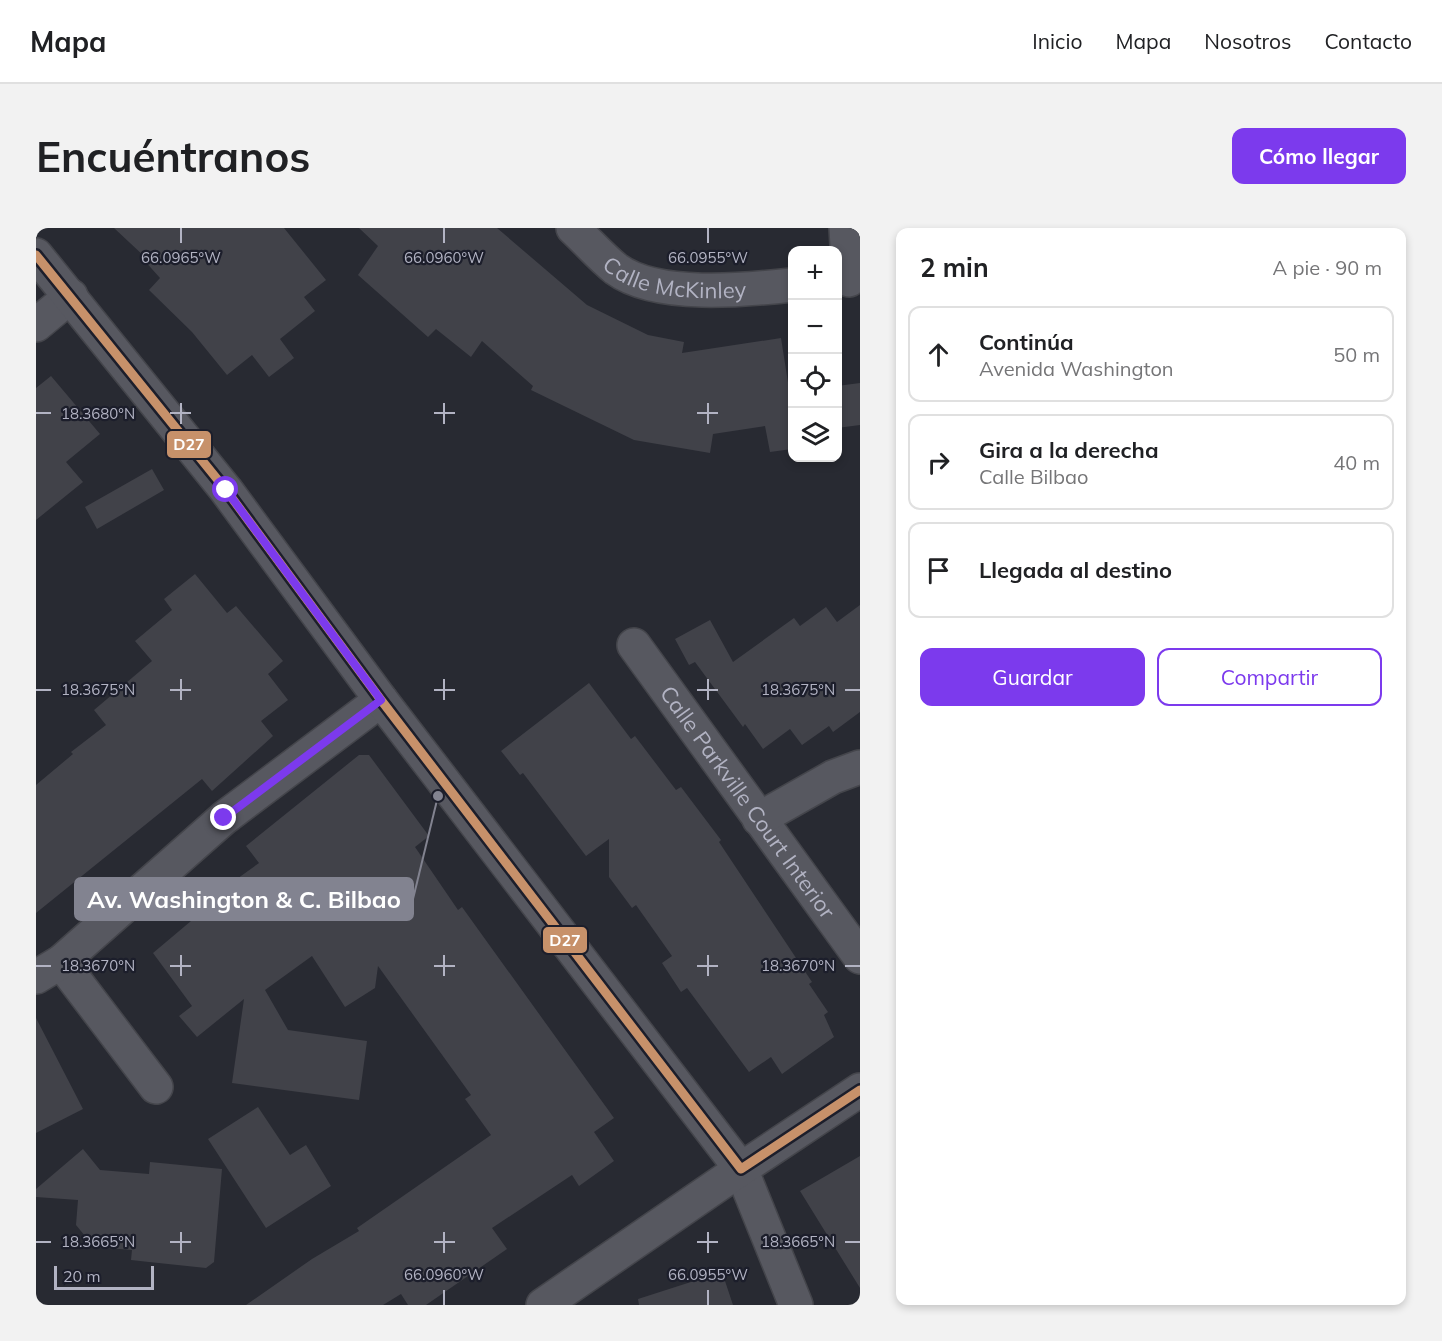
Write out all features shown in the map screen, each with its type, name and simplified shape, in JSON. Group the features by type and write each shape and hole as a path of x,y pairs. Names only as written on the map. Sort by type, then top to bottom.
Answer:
{"street":[{"name":"Calle McKinley","path":"573,228 618,270 648,283 729,291 788,285"},
{"path":"846,228 849,280"},
{"path":"36,255 226,490 381,700 741,1169 796,1305"},
{"path":"36,325 71,296"},
{"name":"Calle Parkville Court Interior","path":"634,645 860,957"},
{"path":"156,1087 48,970 224,818 381,700"},
{"path":"759,819 833,777 860,766"},
{"path":"543,1305 860,1090"}],"building":[{"path":"114,228 284,228 326,280 304,297 315,311 280,339 294,358 269,377 252,355 227,375 192,332 149,290 160,278 143,259 145,257"},
{"path":"359,228 497,228 587,305 648,335 684,342 682,353 781,338 788,382 788,450 770,452 765,426 713,434 710,453 634,440 531,390 533,386 482,341 471,357 436,329 428,337 358,275 378,246"},
{"path":"51,376 100,434 66,462 83,482 36,520 36,388"},
{"path":"860,383 860,425 842,427 842,385"},
{"path":"152,469 164,490 97,529 85,507"},
{"path":"195,574 227,613 236,606 283,661 268,674 288,700 261,721 273,736 212,791 202,779 36,913 36,785 73,754 71,752 106,725 94,710 152,661 135,641 172,610 164,599"},
{"path":"860,605 860,712 833,732 829,726 802,745 790,729 763,749 745,724 743,727 695,662 689,665 675,639 710,620 733,662 794,618 800,626 826,607 837,622"},
{"path":"589,683 631,739 635,736 676,790 681,787 721,840 719,842 812,982 809,984 828,1012 824,1015 834,1037 782,1074 771,1057 749,1072 687,988 681,992 662,963 672,956 636,905 632,908 609,877 609,839 586,856 523,773 520,775 501,751"},
{"path":"359,755 369,755 429,836 415,847 458,910 462,907 614,1118 594,1132 614,1161 579,1186 572,1175 492,1228 507,1249 426,1305 408,1305 401,1294 383,1305 246,1305 312,1259 359,1231 357,1228 491,1135 465,1099 471,1095 378,966 375,988 345,1007 312,956 265,990 288,1030 367,1041 359,1100 232,1083 244,999 197,1037 179,1016 192,1006 153,953 210,905 206,901 259,863 246,846"},
{"path":"36,1018 83,1109 36,1133"},
{"path":"258,1107 290,1155 306,1145 331,1186 266,1228 208,1139"},
{"path":"83,1149 100,1170 149,1174 150,1162 222,1169 214,1262 206,1268 131,1260 132,1250 94,1247 76,1225 78,1200 36,1197 36,1189"},
{"path":"860,1156 860,1288 800,1191"},
{"path":"722,1272 733,1305 639,1305 638,1299"}],"transit line":[{"name":"D27","path":"36,255 226,490 381,700 741,1169"},
{"name":"D27","path":"741,1169 860,1090"}],"place":[{"name":"Av. Washington & C. Bilbao","path":"438,796"}],"route":[{"path":"224,818 381,700 226,490"}]}
